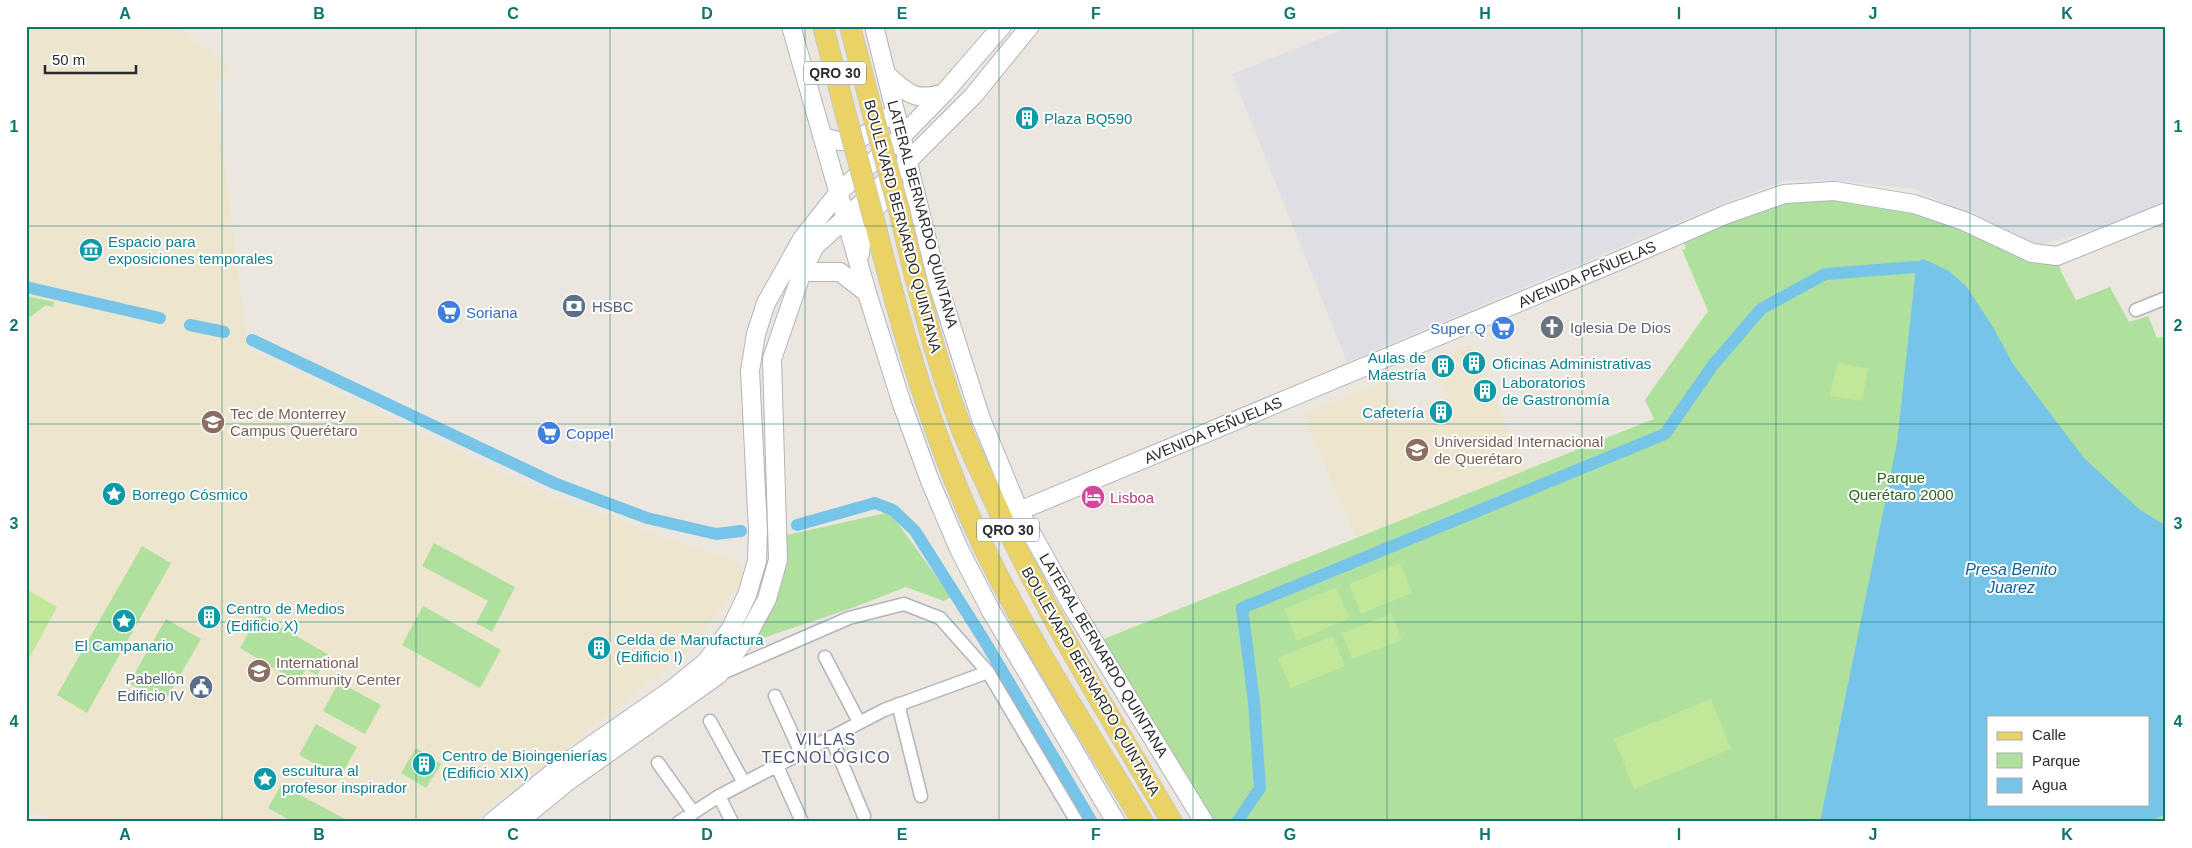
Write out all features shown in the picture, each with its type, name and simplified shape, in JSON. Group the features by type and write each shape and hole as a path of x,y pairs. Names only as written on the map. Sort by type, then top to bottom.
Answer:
{"main road":[{"name":"BOULEVARD BERNARDO QUINTANA","path":"823,26 902,330 934,429 965,505 997,573 1037,646 1143,822"},
{"name":"BOULEVARD BERNARDO QUINTANA","path":"850,26 900,214 923,310 959,423 1022,562 1074,659 1172,822"},
{"path":"1142,771 1167,797 1184,822"}],"street":[{"path":"792,26 867,293 930,481 959,549 991,611 1116,822"},
{"name":"LATERAL BERNARDO QUINTANA","path":"874,26 888,76 907,162 938,284 982,419 1019,511 1072,606 1204,822"},
{"path":"492,822 556,770 670,691 699,668 706,662 730,630 746,595 757,560 758,530 750,371 756,334 766,303 810,241 839,192 901,137 944,93 1002,26"},
{"path":"718,675 746,638 767,599 778,560 772,359 802,272 810,241 846,216 907,162 973,96 1030,26"},
{"path":"888,76 903,90 916,97 928,98 944,93"},
{"path":"822,136 838,142 848,142 867,134 887,116 894,104"},
{"name":"AVENIDA PEÑUELAS","path":"1019,511 1610,265 1727,214 1784,194 1835,191 1914,204 1948,215 2032,254 2043,256 2057,256 2166,212"},
{"path":"859,263 865,222 880,205 895,194 905,192 915,194"},
{"path":"802,272 840,272 867,293"},
{"path":"2136,310 2166,298"},
{"path":"518,822 567,782 718,675 849,618 904,604 940,618 988,672 1077,822"},
{"path":"825,657 859,722"},
{"path":"679,822 719,796 859,722 898,704 988,672"},
{"path":"774,696 801,753"},
{"path":"898,704 921,796"},
{"path":"710,721 744,783"},
{"path":"832,737 864,816"},
{"path":"658,762 693,812"},
{"path":"777,766 802,822"},
{"path":"719,796 732,822"}],"shaded area":[{"name":"Tec de Monterrey Campus Querétaro","path":"26,26 175,26 230,67 215,86 248,348 552,497 734,561 749,574 683,656 472,822 53,822 26,807"},
{"path":"1351,26 2166,26 2166,201 2105,227 2037,245 1914,189 1839,181 1787,180 1739,197 1347,362 1232,74"},
{"name":"Universidad Internacional de Querétaro","path":"1473,344 1524,471 1356,538 1303,414 1386,381 1402,424 1448,403 1430,361"}],"green space":[{"name":"Parque Querétaro 2000","path":"1835,191 1914,204 2057,256 2061,272 2076,300 2110,287 2129,322 2148,316 2157,338 2166,336 2166,822 1204,822 1094,643 1654,419 1645,400 1708,311 1682,250 1686,248 1680,235 1726,211"},
{"path":"26,296 54,302 53,307 46,305 26,320"},
{"path":"1837,363 1868,368 1862,401 1830,396"},
{"path":"890,512 951,597 944,601 906,587 855,607 754,641 787,535"},
{"path":"434,543 515,587 492,632 476,623 488,601 422,566"},
{"path":"142,546 171,563 87,713 57,695"},
{"path":"1400,563 1412,593 1361,614 1349,584"},
{"path":"1336,587 1349,618 1297,641 1284,609"},
{"path":"28,590 57,607 30,657 26,655"},
{"path":"423,606 501,650 480,688 402,645"},
{"path":"259,614 329,655 317,675 306,669 298,682 240,648"},
{"path":"1391,614 1402,640 1352,659 1342,633"},
{"path":"166,619 201,639 164,703 129,683"},
{"path":"1333,636 1345,666 1291,688 1278,658"},
{"path":"339,682 381,705 365,734 323,711"},
{"path":"1711,699 1731,749 1634,789 1614,739"},
{"path":"316,724 357,747 340,778 299,755"},
{"path":"416,748 441,764 426,788 401,773"},
{"path":"281,785 349,822 293,822 268,808"}],"water":[{"name":"Presa Benito Juarez","path":"1924,259 1949,271 1966,286 1993,327 2013,364 2084,458 2139,509 2166,526 2166,814 2148,822 1820,822 1897,443 1916,267 1920,260"}],"waterway":[{"path":"1237,822 1260,788 1254,702 1242,608 1665,434 1713,365 1761,309 1825,274 1916,267"},
{"path":"26,287 160,318"},
{"path":"190,325 224,332"},
{"path":"252,340 554,483 647,518 716,534 741,531"},
{"path":"797,525 875,503 893,510 915,531 984,640 1092,822"}],"place":[{"name":"Plaza BQ590","path":"1027,118"},
{"name":"Espacio para exposiciones temporales","path":"91,250"},
{"name":"HSBC","path":"574,306"},
{"name":"Soriana","path":"449,312"},
{"name":"Iglesia De Dios","path":"1552,327"},
{"name":"Super Q","path":"1503,328"},
{"name":"Oficinas Administrativas","path":"1474,363"},
{"name":"Aulas de Maestría","path":"1443,366"},
{"name":"Laboratorios de Gastronomía","path":"1485,391"},
{"name":"Cafetería","path":"1441,412"},
{"name":"Tec de Monterrey Campus Querétaro","path":"213,422"},
{"name":"Coppel","path":"549,433"},
{"name":"Universidad Internacional de Querétaro","path":"1417,450"},
{"name":"Borrego Cósmico","path":"114,494"},
{"name":"Lisboa","path":"1093,497"},
{"name":"Centro de Medios (Edificio X)","path":"209,617"},
{"name":"El Campanario","path":"124,621"},
{"name":"Celda de Manufactura (Edificio I)","path":"599,648"},
{"name":"International Community Center","path":"259,671"},
{"name":"Pabellón Edificio IV","path":"201,687"},
{"name":"Centro de Bioingenierías (Edificio XIX)","path":"424,764"},
{"name":"escultura al profesor inspirador","path":"265,779"}],"district":[{"name":"VILLAS TECNOLÓGICO","path":"826,748"}]}
